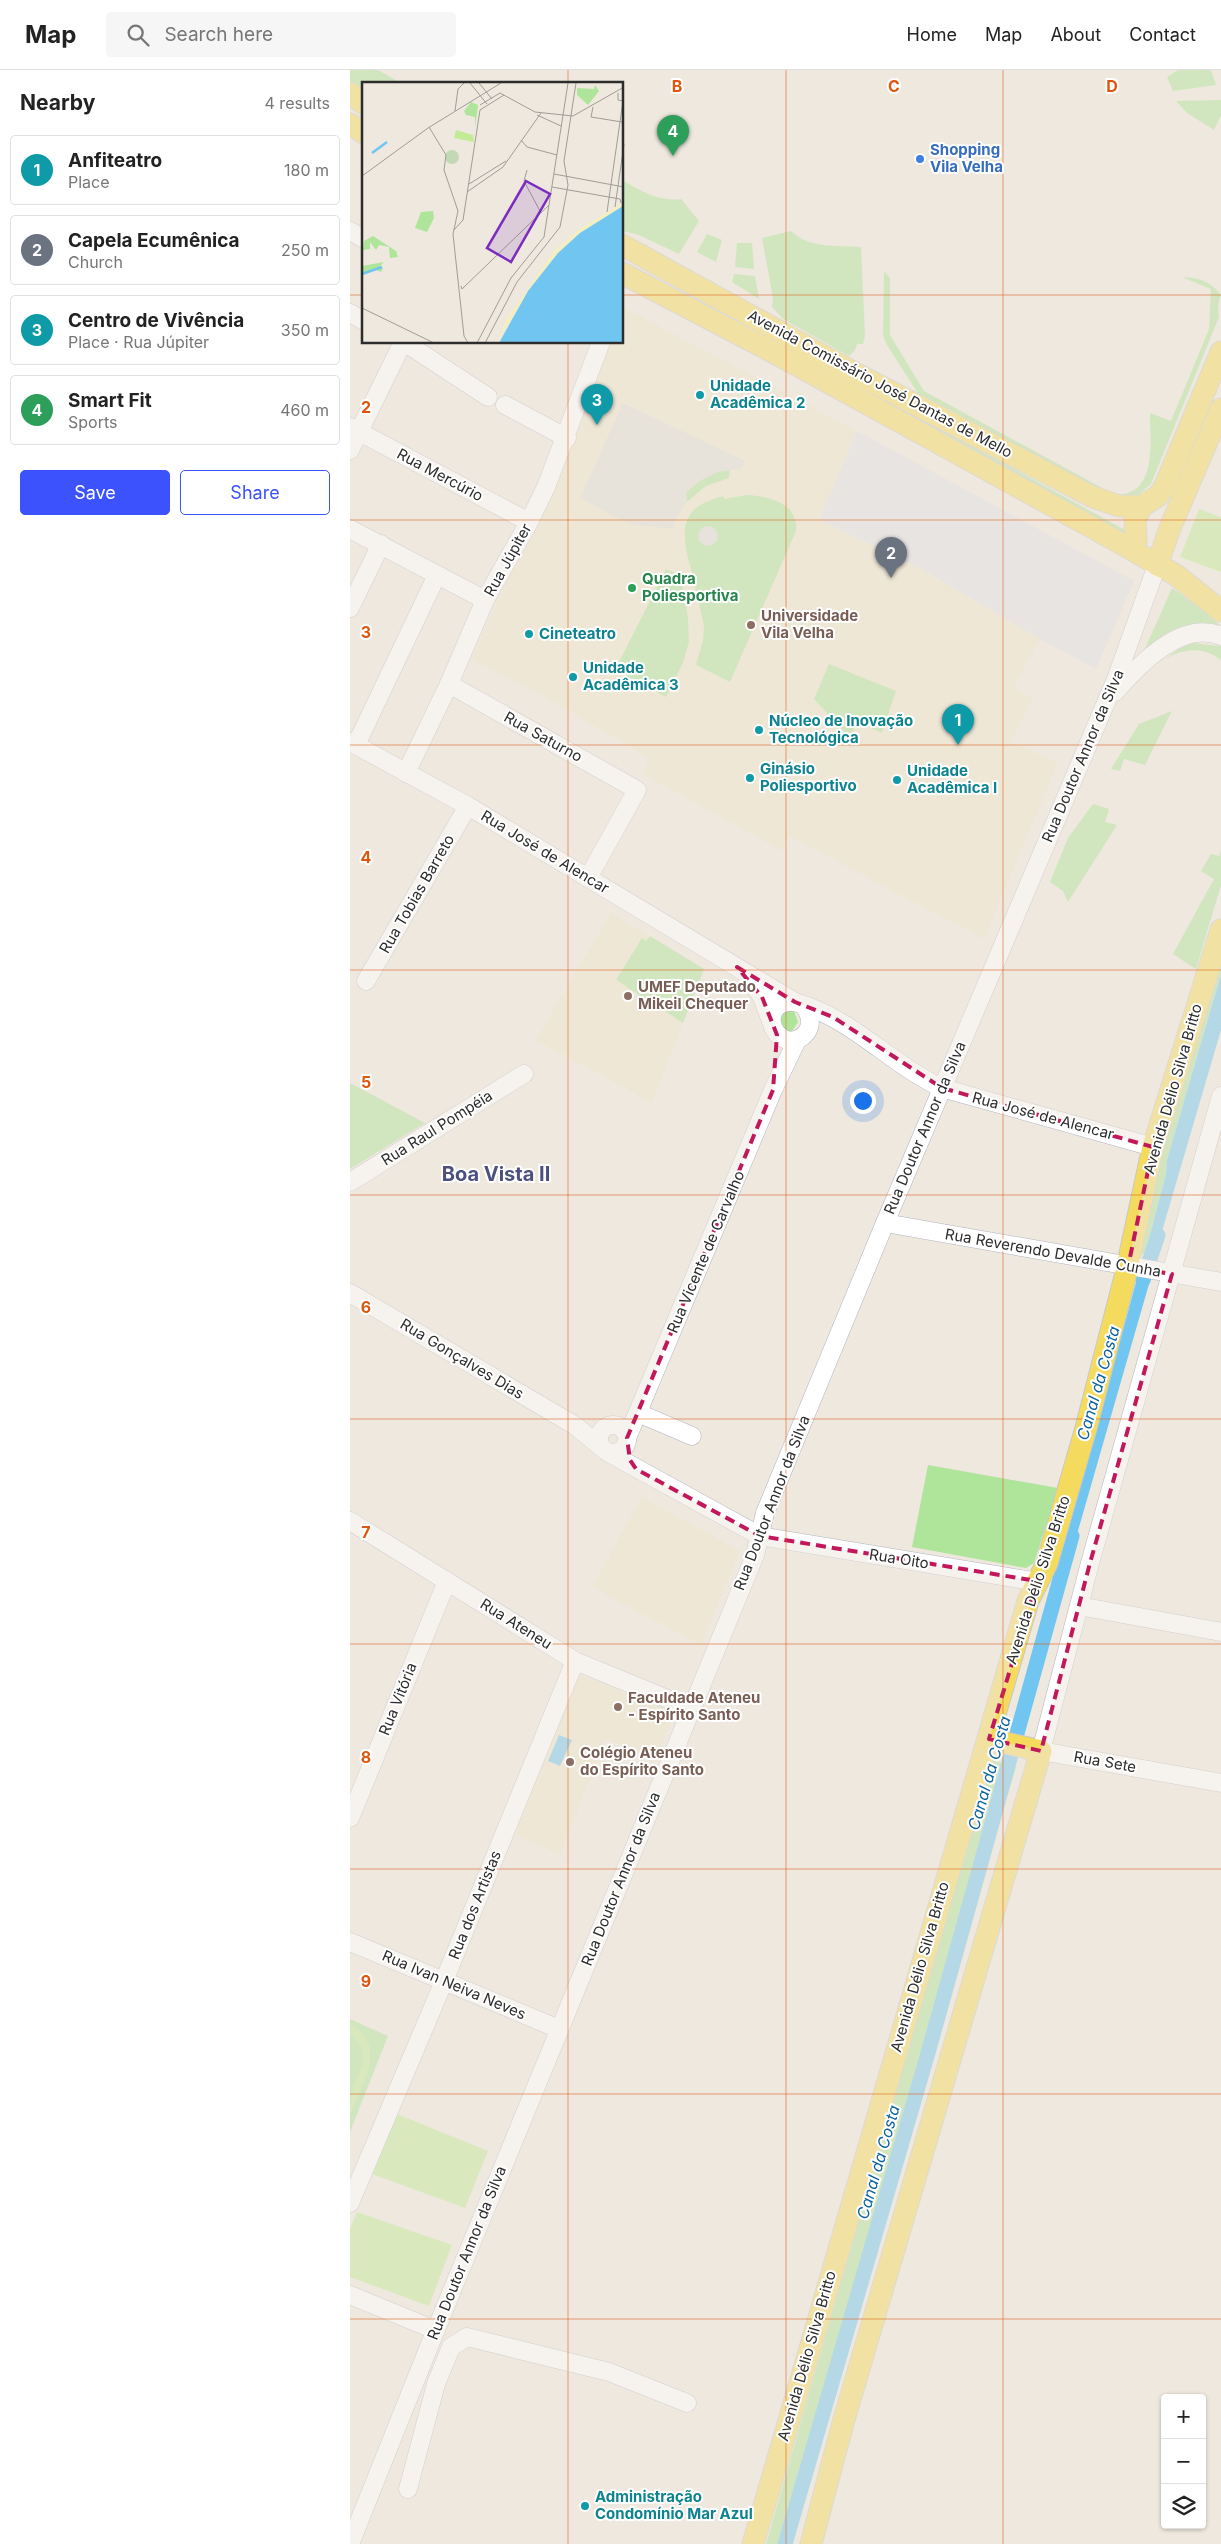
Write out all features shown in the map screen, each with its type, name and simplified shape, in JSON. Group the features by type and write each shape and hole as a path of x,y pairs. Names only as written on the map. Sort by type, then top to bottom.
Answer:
{"main road":[{"path":"350,93 362,102"},
{"path":"350,124 362,132"},
{"name":"Avenida Comissário José Dantas de Mello","path":"624,246 853,372 1093,497 1119,506 1142,506"},
{"name":"Avenida Comissário José Dantas de Mello","path":"625,280 774,353 1113,539 1195,588 1221,611"},
{"path":"1136,542 1135,519 1142,506 1158,496 1164,488 1221,352"},
{"name":"Rua Doutor Annor da Silva","path":"1157,565 1169,531 1221,409"},
{"path":"1113,539 1136,542 1153,540 1169,531 1156,512 1142,506"},
{"name":"Avenida Délio Silva Britto","path":"753,2544 980,1760 996,1741 1028,1601 1047,1563 1132,1268 1153,1147 1221,930"},
{"name":"Rua Sete","path":"996,1741 1033,1750"},
{"path":"810,2544 1033,1750"}],"street":[{"path":"350,231 362,238"},
{"path":"350,313 362,320"},
{"path":"350,450 355,430 402,344"},
{"path":"406,344 488,397"},
{"name":"Rua Júpiter","path":"406,773 449,684 485,600 530,522 567,438 600,344"},
{"path":"774,353 801,358 835,376 843,378 853,372"},
{"path":"505,405 567,438"},
{"name":"Rua Mercúrio","path":"355,430 530,522"},
{"path":"350,529 485,600"},
{"path":"350,608 381,544"},
{"name":"Rua Doutor Annor da Silva","path":"353,2531 755,1555 765,1513 885,1223 1108,699 1157,565"},
{"path":"353,744 437,575"},
{"path":"1108,699 1148,657 1170,642 1199,633 1221,636"},
{"name":"Rua Saturno","path":"449,684 637,790 588,878"},
{"name":"Rua José de Alencar","path":"353,744 468,806 799,1004 834,1017 942,1088 1153,1147"},
{"name":"Rua Tobias Barreto","path":"366,981 468,806"},
{"name":"Rua José de Alencar","path":"737,967 756,987 774,1028"},
{"path":"786,1002 799,1004 809,1012 811,1021 803,1035 783,1040 774,1028 773,1013 778,1006 786,1002"},
{"name":"Rua José de Alencar","path":"803,1035 827,1027 858,1033"},
{"name":"Rua Vicente de Carvalho","path":"773,1090 774,1028"},
{"name":"Rua Vicente de Carvalho","path":"605,1450 599,1436 619,1434 637,1414 773,1090 803,1035"},
{"name":"Rua Raul Pompéia","path":"350,1182 524,1074"},
{"path":"1033,1750 1078,1606 1165,1273 1221,1096"},
{"name":"Rua Reverendo Devalde Cunha","path":"885,1223 1132,1268 1221,1282"},
{"name":"Rua Gonçalves Dias","path":"350,1293 574,1425 605,1450 636,1469 760,1536"},
{"path":"637,1414 692,1436"},
{"name":"Rua Gonçalves Dias","path":"574,1425 619,1434"},
{"path":"605,1450 620,1452 619,1434"},
{"path":"619,1434 636,1469"},
{"name":"Rua Ateneu","path":"350,1521 575,1661 692,1708"},
{"name":"Rua Oito","path":"760,1536 1038,1582"},
{"name":"Rua Vitória","path":"350,1818 447,1581"},
{"path":"1078,1606 1221,1632"},
{"name":"Rua dos Artistas","path":"350,2203 444,1981 575,1661"},
{"name":"Rua Sete","path":"1033,1750 1221,1783"},
{"name":"Rua Ivan Neiva Neves","path":"350,1942 559,2029"},
{"path":"350,2295 435,2330"},
{"path":"408,2489 436,2384 451,2347 467,2337 608,2372 687,2403"}],"highlighted area":[{"path":"737,967 795,1002 833,1017 942,1088 1153,1147 1128,1267 1172,1274 1090,1563 1041,1751 989,1739 1037,1581 760,1536 636,1469 630,1460 627,1438 773,1090 777,1035 762,997"}],"shaded area":[{"name":"Universidade Vila Velha","path":"624,308 857,431 819,520 918,567 1040,639 1014,688 1033,698 1011,742 1058,763 984,939 789,836 782,851 643,774 649,758 554,702 471,659 515,564 602,344 624,344"},
{"path":"623,403 745,461 741,469 718,472 695,483 686,492 687,502 676,518 674,529 636,525 623,521 580,498"},
{"path":"857,431 1134,581 1096,669 1040,639 918,567 819,520"},
{"path":"708,526 715,529 718,536 715,543 708,546 701,543 698,536 701,529"},
{"name":"UMEF Deputado Mikeil Chequer","path":"611,913 704,969 652,1103 536,1040"},
{"path":"642,1497 740,1551 701,1645 592,1587"},
{"name":"Colégio Ateneu do Espírito Santo","path":"578,1674 670,1710 673,1717 656,1759 605,1739 560,1855 515,1834"}],"green space":[{"path":"350,70 378,70 399,82 362,82 362,92 350,82"},
{"path":"1178,70 1211,70 1216,85 1173,91 1167,77"},
{"path":"1221,100 1221,115 1214,130 1187,113 1176,101"},
{"path":"624,181 643,192 657,197 681,199 699,221 679,254 639,235 624,231"},
{"path":"791,231 806,241 833,246 861,247 865,336 863,344 857,344 855,350 849,356 783,319 772,307 773,298 762,238"},
{"path":"707,234 722,240 716,262 697,252"},
{"path":"737,243 752,243 754,269 735,267"},
{"path":"884,271 890,278 890,335 924,391 1115,495 1129,493 1139,487 1145,477 1149,465 1150,413 1171,421 1209,329 1211,289 1182,277 1199,279 1213,286 1221,295 1218,305 1219,317 1151,484 1136,497 1120,501 919,395 883,336"},
{"path":"734,274 755,276 759,299 732,282"},
{"path":"852,380 1127,531 1125,534 850,384"},
{"path":"730,469 729,478 706,486 687,502 686,493 695,484 711,474"},
{"path":"747,495 773,499 788,508 796,521 796,531 730,682 696,665 703,640 704,626 688,559 685,534 686,524 690,515 697,507 724,496 724,499"},
{"path":"1199,509 1221,517 1221,572 1180,557"},
{"path":"666,569 680,575 688,617 689,642 683,663 666,697 615,670"},
{"path":"1172,588 1211,616 1221,627 1144,651"},
{"path":"1192,643 1221,646 1221,660 1207,652 1192,650 1178,653 1164,660 1178,649"},
{"path":"829,664 896,691 882,733 857,722 850,738 814,699"},
{"path":"1172,711 1145,765 1124,759 1120,771 1111,769 1139,724"},
{"path":"1093,804 1109,809 1105,822 1117,825 1068,902 1063,891 1050,882 1068,838"},
{"path":"1221,850 1221,885 1196,969 1173,954 1214,879 1201,871 1211,854 1219,856"},
{"path":"650,936 704,969 683,1023 616,980 642,938 646,941"},
{"path":"1221,946 1221,974 1167,1160 1166,1174 1145,1254 1134,1254 1161,1150"},
{"path":"789,1008 794,1011 798,1022 792,1031 787,1033 775,1014"},
{"path":"350,1083 425,1123 350,1169"},
{"path":"928,1465 1058,1488 1034,1563 1026,1568 912,1547"},
{"path":"991,1760 1016,1767 785,2544 766,2544"},
{"path":"350,2019 388,2036 350,2132"},
{"path":"350,2025 362,2033 368,2043 370,2054 365,2079 350,2115 351,2095 363,2056 358,2041 350,2033"},
{"path":"397,2114 488,2151 465,2208 372,2174"},
{"path":"357,2212 452,2245 429,2306 350,2277 350,2229"}],"water":[{"path":"1221,974 1221,1030 1155,1255 1145,1254 1166,1174 1167,1160"},
{"path":"1138,1275 1151,1277 1071,1555 1062,1553"},
{"path":"559,1735 572,1740 560,1766 548,1761"}],"waterway":[{"name":"Canal da Costa","path":"1143,1280 1158,1235"},
{"name":"Canal da Costa","path":"785,2544 928,2053 1072,1536"}],"place":[{"name":"Smart Fit","path":"673,156"},
{"name":"Shopping Vila Velha","path":"920,159"},
{"name":"Unidade Acadêmica 2","path":"700,395"},
{"name":"Centro de Vivência","path":"597,425"},
{"name":"Capela Ecumênica","path":"891,578"},
{"name":"Quadra Poliesportiva","path":"632,588"},
{"name":"Universidade Vila Velha","path":"751,625"},
{"name":"Cineteatro","path":"529,634"},
{"name":"Unidade Acadêmica 3","path":"573,677"},
{"name":"Núcleo de Inovação Tecnológica","path":"759,730"},
{"name":"Anfiteatro","path":"958,745"},
{"name":"Ginásio Poliesportivo","path":"750,778"},
{"name":"Unidade Acadêmica I","path":"897,780"},
{"name":"UMEF Deputado Mikeil Chequer","path":"628,996"},
{"name":"Faculdade Ateneu - Espírito Santo","path":"618,1707"},
{"name":"Colégio Ateneu do Espírito Santo","path":"570,1762"},
{"name":"Administração Condomínio Mar Azul","path":"585,2506"}],"district":[{"name":"Boa Vista II","path":"496,1174"}]}
